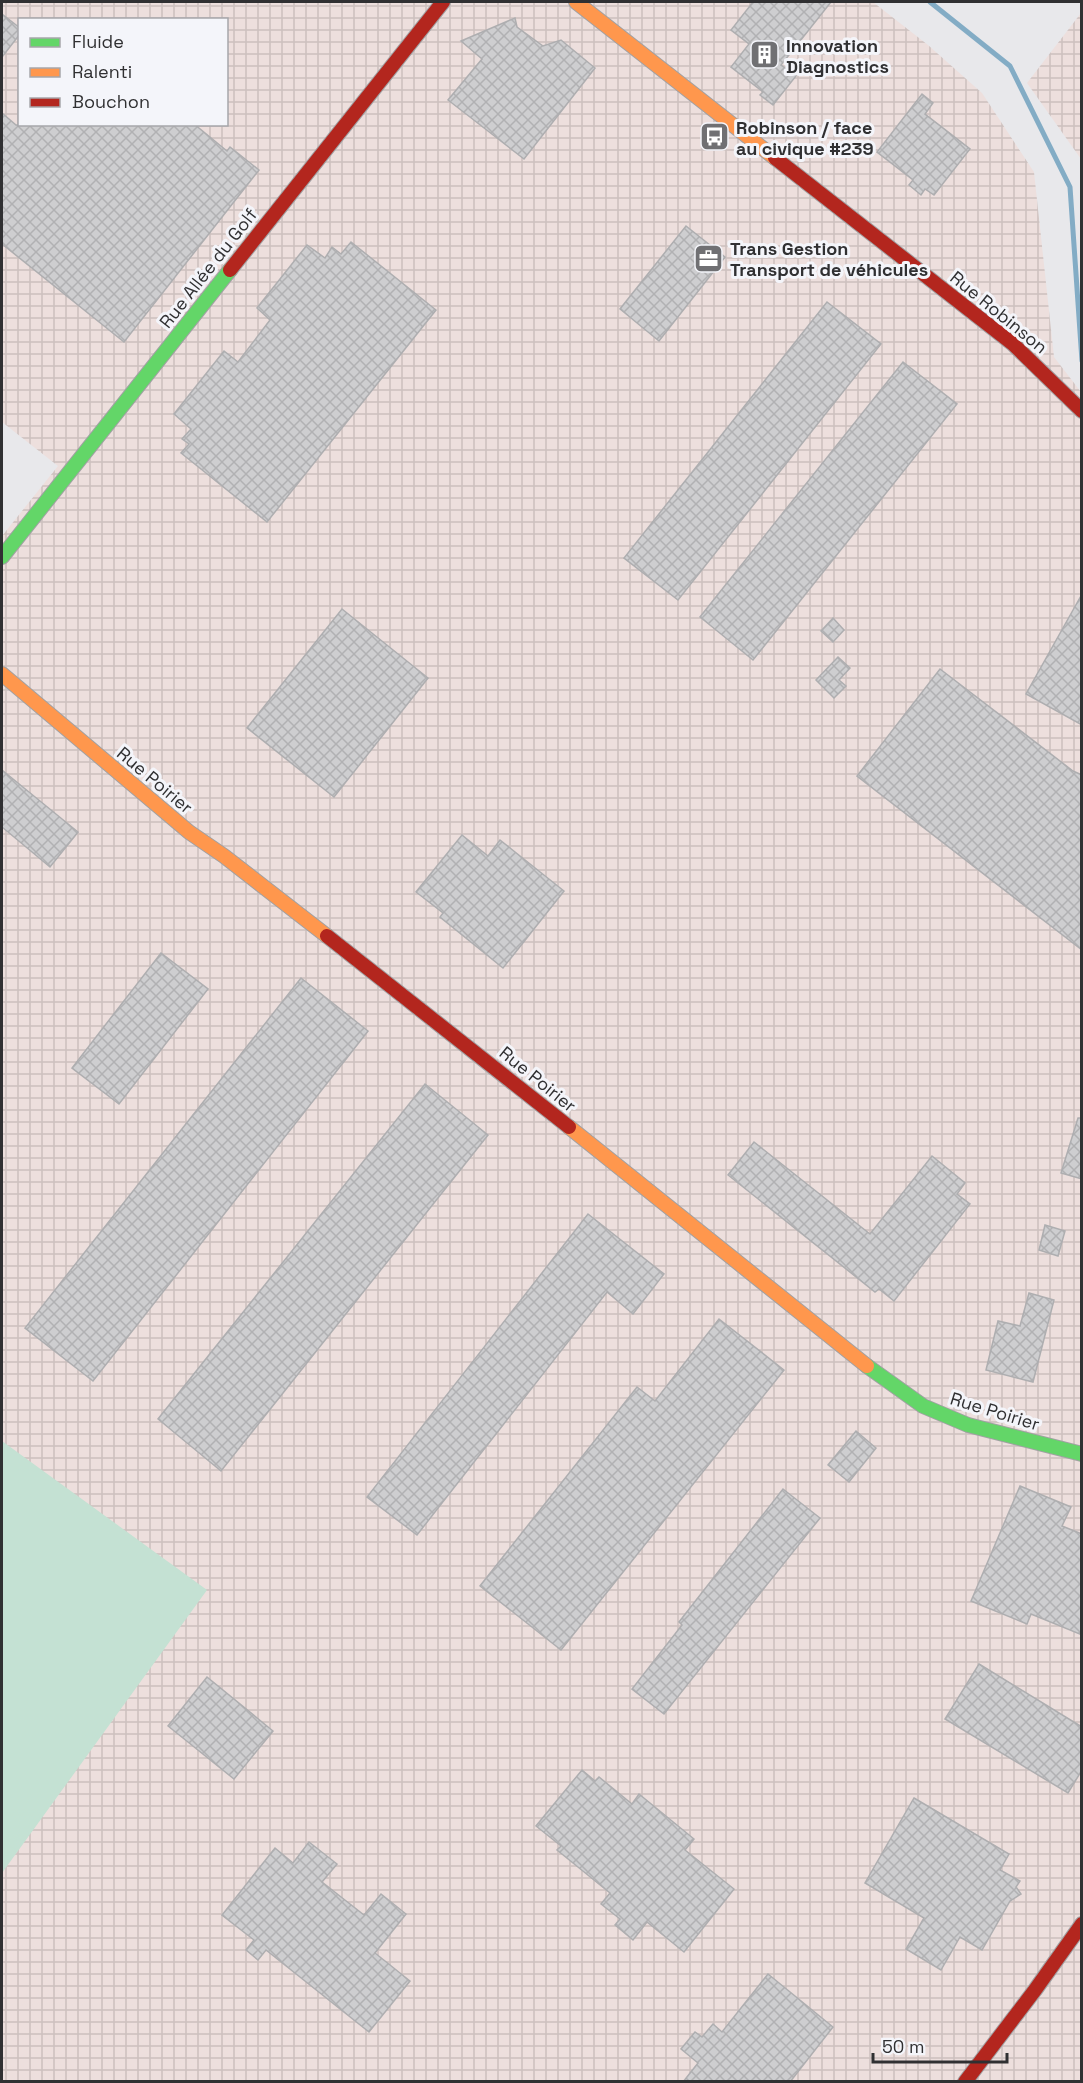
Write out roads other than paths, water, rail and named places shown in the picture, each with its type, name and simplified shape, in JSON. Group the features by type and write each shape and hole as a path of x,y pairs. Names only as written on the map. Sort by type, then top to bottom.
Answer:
{"street":[{"name":"Rue Allée du Golf","path":"2,557 443,2"},
{"name":"Rue Robinson","path":"576,2 1013,344 1082,411"},
{"name":"Rue Poirier","path":"2,674 189,832 224,856 487,1061 881,1378 923,1406 968,1425 1082,1454"},
{"path":"965,2082 1082,1924"}],"waterway":[{"path":"930,2 1010,66 1070,187 1082,361"}],"place":[{"name":"Innovation Diagnostics","path":"765,55"},
{"name":"Robinson / face au civique #239","path":"715,137"},
{"name":"Trans Gestion Transport de véhicules","path":"709,258"}]}
